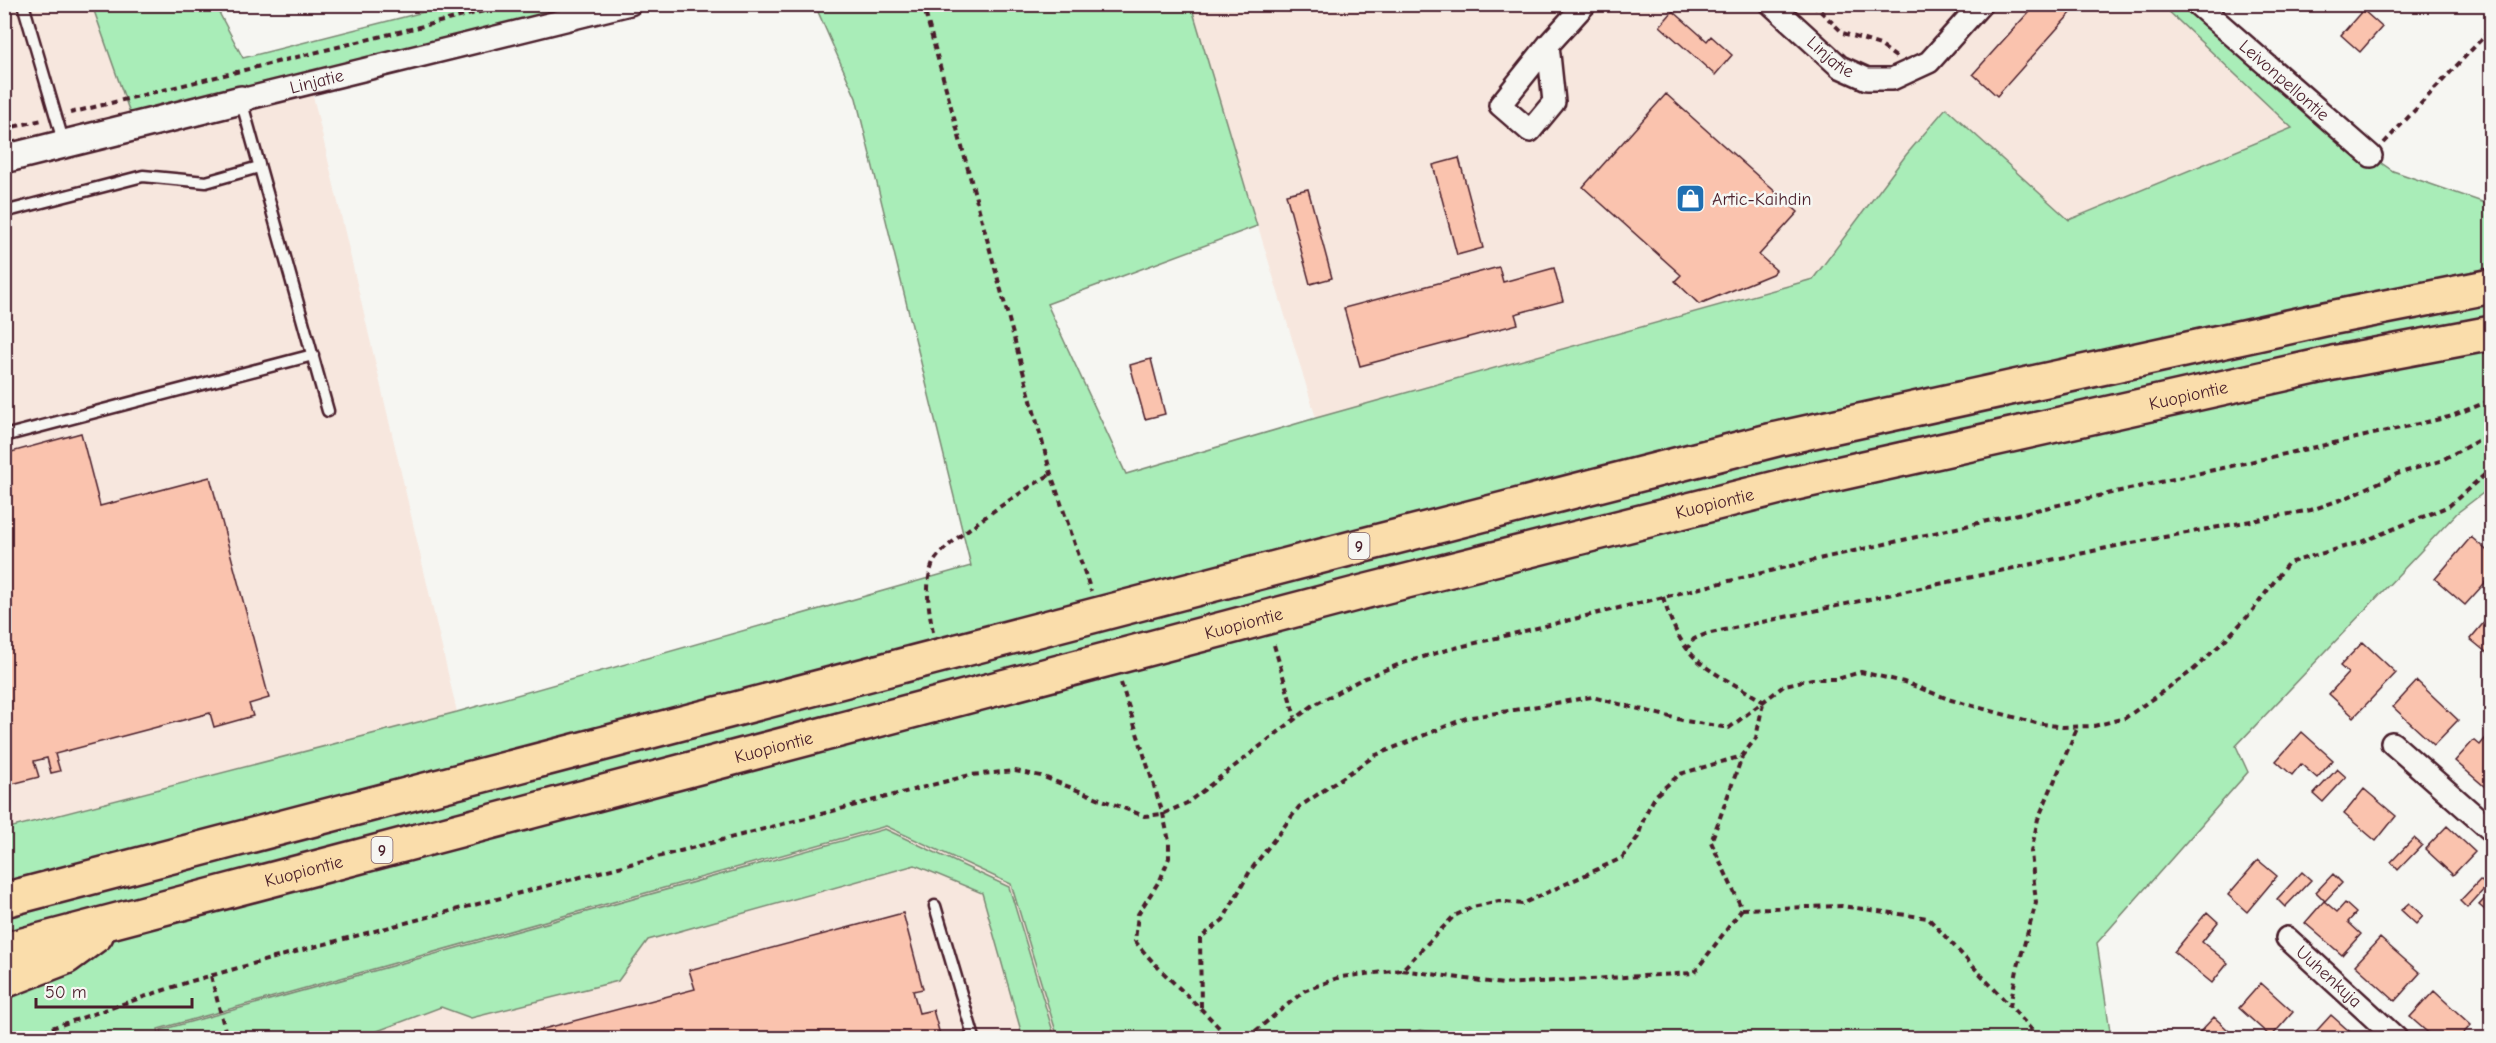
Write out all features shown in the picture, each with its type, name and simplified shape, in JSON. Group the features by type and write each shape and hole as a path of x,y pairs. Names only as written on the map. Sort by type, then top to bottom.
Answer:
{"highway":[{"name":"9","path":"4,900 1766,442 2176,351 2492,286"},
{"name":"Kuopiontie","path":"4,950 1367,591 1781,486 2322,366 2492,333"},
{"path":"4,981 66,957 113,922"}],"street":[{"name":"Linjatie","path":"4,159 630,4"},
{"path":"1548,45 1585,4"},
{"name":"Linjatie","path":"1771,4 1840,67 1867,79 1892,79 1906,73"},
{"path":"1906,73 1929,62 1981,4"},
{"name":"Leivonpellontie","path":"2196,4 2371,156"},
{"path":"2392,743 2492,831"},
{"name":"Uuhenkuja","path":"2288,938 2396,1038"}],"lane":[{"path":"23,4 64,144"},
{"path":"242,100 258,168 328,411"},
{"path":"4,212 144,176 206,182 258,168"},
{"path":"4,436 312,355"},
{"path":"935,906 974,1038"}],"path":[{"path":"4,129 512,4"},
{"path":"923,4 1051,474 1091,592"},
{"path":"1813,4 1843,33 1880,45 1894,54 1906,73"},
{"path":"2371,156 2492,28"},
{"path":"22,1038 211,976 338,940 970,775 1015,771 1041,776 1136,815 1163,814 1187,803 1295,717 1338,691 1400,664 1443,651 1823,558 2449,417 2492,400"},
{"path":"1686,650 1694,639 1706,634 2121,545 2311,510 2346,498 2397,474 2440,461 2492,433"},
{"path":"1201,1008 1200,938 1223,920 1250,871 1299,807 1376,755 1466,718 1592,697 1686,721 1729,728 1785,684 1812,679 1837,679 1861,672 1904,682 1951,700 2036,723 2063,727 2094,726 2125,718 2192,671 2250,614 2289,563 2362,542 2449,506 2492,468"},
{"path":"933,633 927,600 933,562 956,540 1023,491 1051,474"},
{"path":"1663,597 1672,627 1686,650 1707,670 1764,702"},
{"path":"1274,645 1295,717"},
{"path":"1120,683 1163,814 1169,841 1169,858 1161,878 1138,914 1135,941 1154,965 1201,1008 1228,1038"},
{"path":"1742,909 1711,842 1743,756 1756,738 1764,702"},
{"path":"2010,1006 2017,970 2036,903 2031,852 2038,819 2078,726"},
{"path":"1402,970 1454,916 1473,907 1499,902 1522,904 1622,858 1638,837 1645,815 1656,795 1680,774 1743,756"},
{"path":"1742,909 1842,906 1928,918 2039,1038"},
{"path":"1247,1038 1304,991 1340,977 1402,970 1503,984 1694,973 1742,909"},
{"path":"211,976 227,1038"}],"shaded area":[{"path":"5,5 92,5 136,130 311,87 457,712 5,829"},
{"path":"1191,5 2162,5 2292,127 2069,220 1946,108 1906,155 1813,279 1316,418"},
{"path":"886,826 1011,884 1058,1038 1055,1038 1008,887 885,829 161,1030 163,1038 160,1038 158,1029"},
{"path":"915,865 982,893 1023,1038 359,1038 441,1007 471,1018 617,981 648,940"}],"green space":[{"path":"92,5 215,5 243,58 451,5 651,5 136,130"},
{"path":"815,5 1191,5 1257,226 1047,304 1126,474 1316,418 1813,279 1906,155 1946,108 2069,220 2292,128 2162,5 2197,5 2371,156 2393,171 2491,205 2491,487 2457,513 2236,746 2248,772 2097,943 2111,1038 1483,1038 1420,1030 1390,1038 1058,1038 1011,884 886,826 158,1029 160,1038 5,1038 5,829 457,712 971,566 856,98"},
{"path":"885,829 1009,887 1055,1038 1023,1038 982,893 915,865 648,940 618,981 471,1018 441,1007 359,1038 163,1038 161,1030"}],"building":[{"path":"2036,4 2079,4 1997,96 1973,74"},
{"path":"2363,10 2382,27 2360,52 2341,35"},
{"path":"1673,11 1707,41 1711,36 1732,55 1715,75 1660,26"},
{"name":"Artic-Kaihdin","path":"1666,94 1798,212 1759,255 1776,270 1772,274 1699,304 1675,281 1681,275 1583,187"},
{"path":"1459,158 1483,248 1457,255 1433,165"},
{"path":"1308,189 1332,278 1310,284 1286,194"},
{"path":"1499,267 1503,282 1554,268 1563,301 1515,314 1518,324 1360,366 1344,308"},
{"path":"1151,359 1165,414 1145,419 1130,365"},
{"path":"81,433 100,506 210,477 269,698 249,704 253,716 214,727 210,713 55,754 60,771 51,773 47,758 34,761 39,777 4,786 4,454"},
{"path":"2471,537 2492,555 2492,575 2465,605 2435,579"},
{"path":"2492,613 2492,657 2470,639"},
{"path":"2363,642 2396,673 2354,717 2329,694 2348,673 2340,666"},
{"path":"2417,681 2458,720 2434,745 2393,707"},
{"path":"2302,732 2333,760 2317,778 2301,764 2292,775 2276,761"},
{"path":"2490,733 2492,734 2492,793 2455,761 2474,740 2480,745"},
{"path":"2337,769 2346,777 2323,802 2314,794"},
{"path":"2364,789 2396,816 2376,841 2344,814"},
{"path":"2447,826 2475,852 2453,875 2425,849"},
{"path":"2414,838 2422,845 2398,870 2391,862"},
{"path":"2258,860 2277,876 2247,912 2228,895"},
{"path":"2302,872 2311,880 2285,907 2277,899"},
{"path":"2333,874 2342,883 2325,901 2316,892"},
{"path":"2480,880 2487,886 2467,908 2460,901"},
{"path":"2492,891 2492,916 2479,905"},
{"path":"2324,901 2337,912 2345,903 2356,913 2348,922 2361,934 2342,955 2305,923"},
{"path":"2409,903 2423,916 2416,924 2401,910"},
{"path":"2207,912 2218,922 2202,942 2228,963 2212,983 2174,952"},
{"path":"903,913 923,989 913,991 919,1013 933,1010 941,1038 530,1038 528,1033 695,989 689,970"},
{"path":"2380,938 2420,973 2395,1001 2355,965"},
{"path":"2261,983 2293,1012 2271,1037 2239,1008"},
{"path":"2434,991 2471,1025 2459,1038 2434,1038 2410,1017"},
{"path":"2331,1015 2357,1038 2310,1038"},
{"path":"2214,1017 2228,1030 2220,1038 2202,1038 2198,1034"}],"place":[{"name":"Artic-Kaihdin","path":"1691,199"}]}
